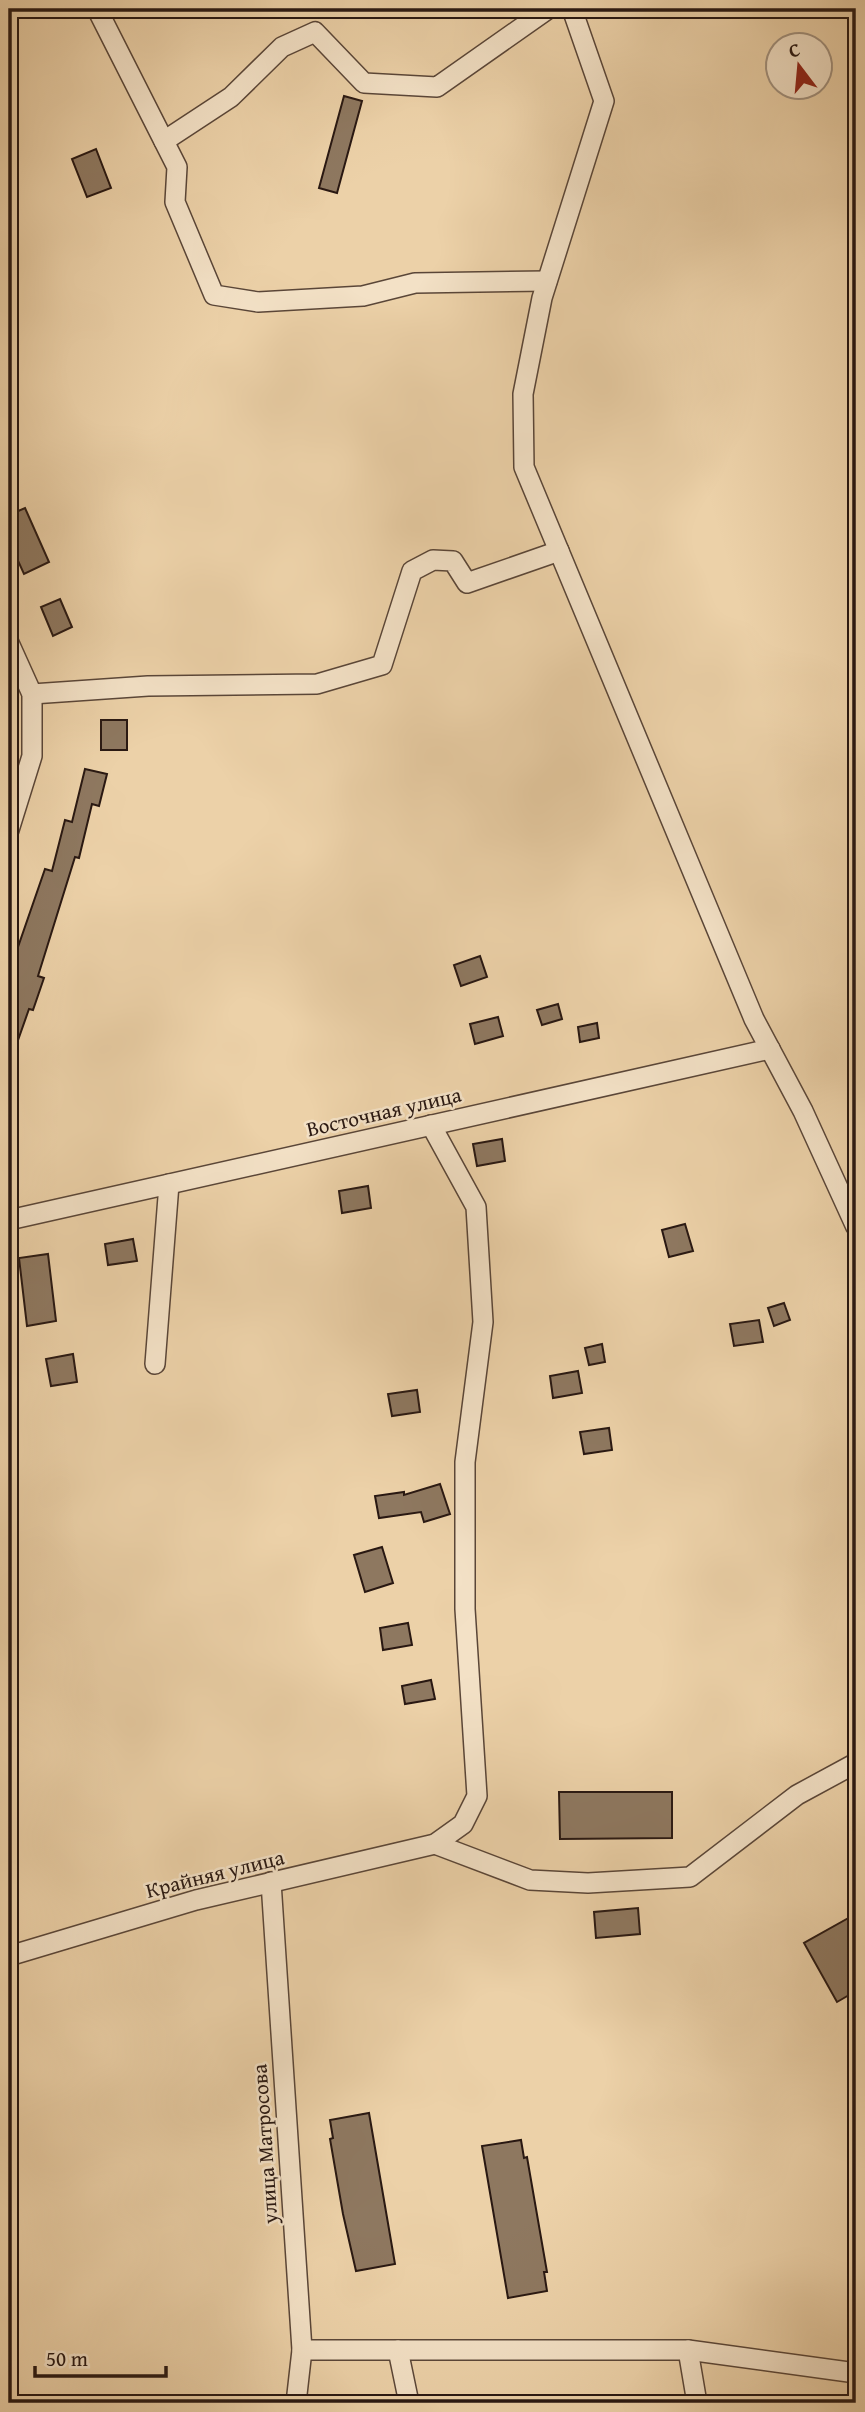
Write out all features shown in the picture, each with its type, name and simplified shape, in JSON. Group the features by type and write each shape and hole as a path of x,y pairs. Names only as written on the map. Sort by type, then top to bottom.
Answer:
{"street":[{"path":"97,9 177,167 175,202 214,295 258,302 363,296 415,283 547,281"},
{"path":"164,141 231,97 282,47 315,32 365,83 437,87 548,9"},
{"path":"572,9 604,101 547,281 523,394 524,467 754,1019 856,1227"},
{"path":"32,694 227,683 317,684 382,665 412,570 433,560 453,561 467,583 559,551"},
{"path":"9,643 32,694 32,756 9,830"},
{"name":"Восточная улица","path":"9,1220 770,1049"},
{"path":"431,1125 476,1207 483,1322 465,1462 465,1609 477,1796 463,1824 435,1844"},
{"path":"155,1364 169,1184"},
{"path":"435,1844 530,1880 588,1884 690,1877 797,1795 856,1763"},
{"name":"Крайняя улица","path":"9,1956 196,1900 435,1844"},
{"name":"улица Матросова","path":"271,1882 302,2350 296,2403"},
{"path":"302,2350 688,2350 856,2373"},
{"path":"398,2350 409,2403"},
{"path":"688,2350 697,2403"}],"building":[{"path":"344,96 362,101 337,193 319,188"},
{"path":"96,149 111,188 87,197 72,159"},
{"path":"25,508 49,562 24,574 9,541 9,515"},
{"path":"60,599 72,627 53,636 41,607"},
{"path":"101,720 127,720 127,750 101,750"},
{"path":"85,769 107,774 99,806 92,804 79,858 75,857 38,976 44,978 33,1010 29,1009 9,1060 9,973 45,869 52,871 65,820 72,822"},
{"path":"480,956 487,977 461,986 454,965"},
{"path":"558,1004 562,1019 542,1025 537,1010"},
{"path":"498,1017 503,1036 475,1044 470,1024"},
{"path":"597,1023 599,1038 580,1042 578,1027"},
{"path":"502,1139 505,1161 477,1166 473,1144"},
{"path":"368,1186 371,1208 342,1213 339,1191"},
{"path":"685,1224 693,1251 669,1257 662,1230"},
{"path":"133,1239 137,1261 108,1265 105,1244"},
{"path":"48,1254 56,1321 27,1326 19,1258"},
{"path":"784,1303 790,1320 774,1326 768,1308"},
{"path":"759,1320 763,1342 734,1346 730,1324"},
{"path":"602,1344 605,1362 589,1365 585,1348"},
{"path":"73,1354 77,1382 51,1386 46,1359"},
{"path":"578,1371 582,1393 553,1398 550,1376"},
{"path":"417,1390 420,1412 392,1416 388,1394"},
{"path":"609,1428 612,1450 584,1454 580,1432"},
{"path":"440,1484 450,1514 424,1522 421,1512 379,1518 375,1496 404,1492 404,1495"},
{"path":"382,1547 393,1583 365,1592 354,1555"},
{"path":"408,1623 412,1645 383,1650 380,1628"},
{"path":"431,1680 435,1699 405,1704 402,1686"},
{"path":"559,1792 672,1792 672,1838 560,1839"},
{"path":"638,1908 640,1934 596,1938 594,1912"},
{"path":"852,1916 856,1923 856,1991 837,2002 804,1943"},
{"path":"369,2113 395,2264 356,2271 330,2139 333,2138 330,2120"},
{"path":"521,2140 524,2158 527,2157 547,2272 544,2272 547,2291 508,2298 482,2146"}]}
